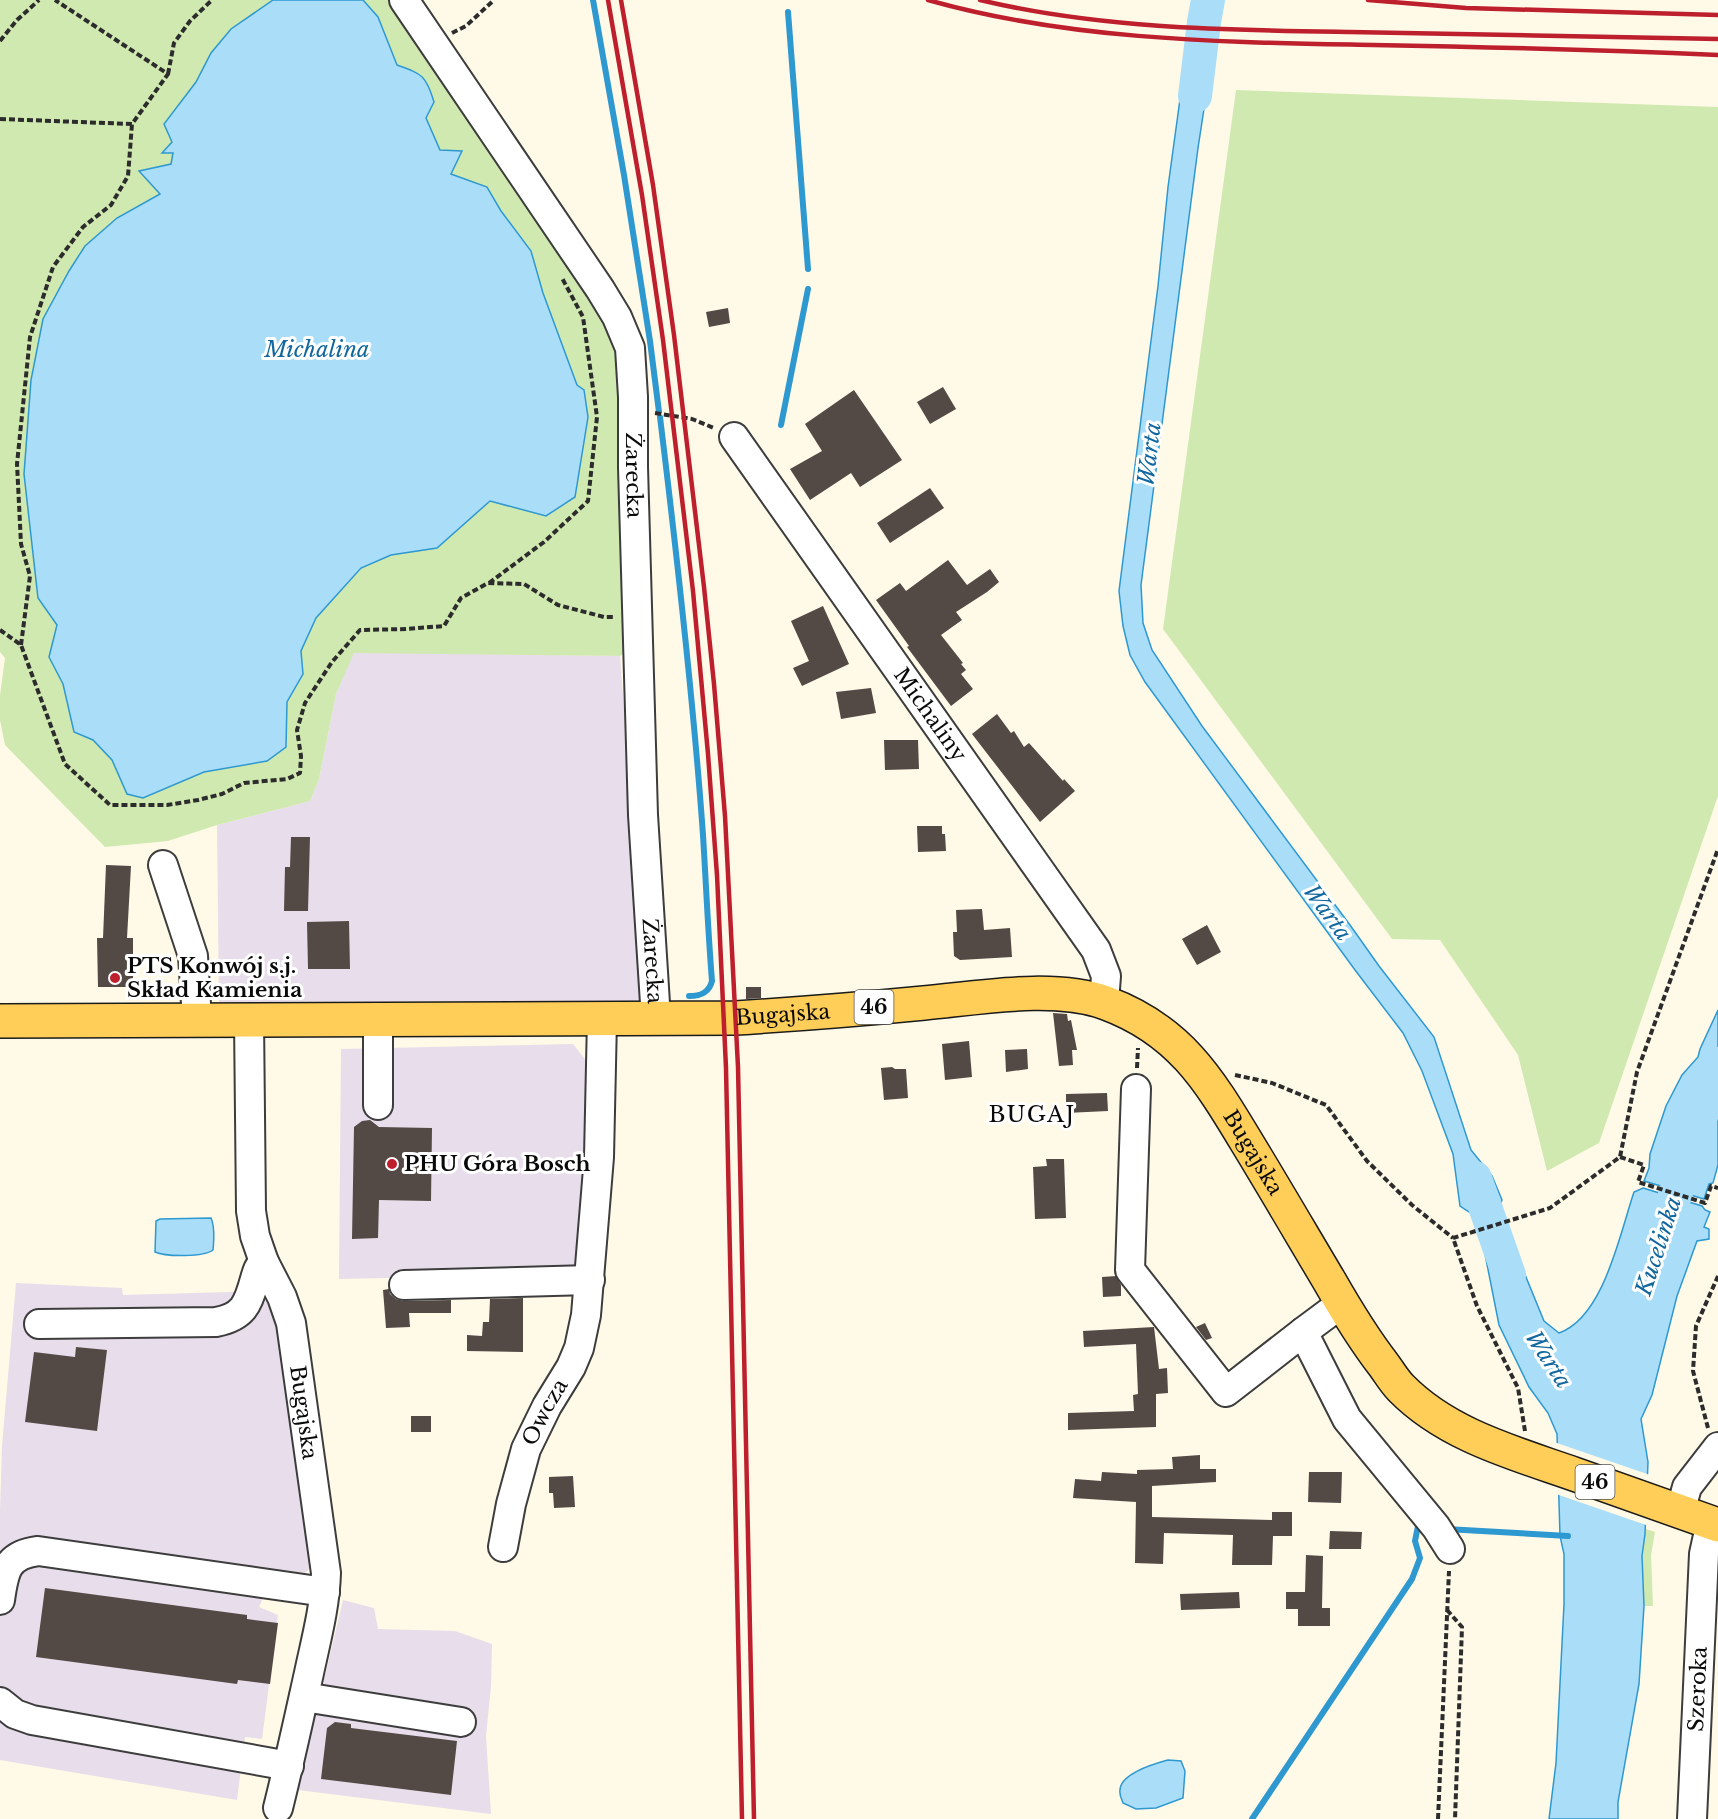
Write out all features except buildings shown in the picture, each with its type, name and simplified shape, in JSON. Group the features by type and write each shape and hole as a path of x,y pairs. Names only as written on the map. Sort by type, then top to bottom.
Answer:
{"main road":[{"name":"Bugajska","path":"0,1021 378,1018 656,1019 793,1015 999,996 1046,994 1077,996 1104,1002 1153,1027 1176,1044 1215,1089 1365,1341 1399,1386 1415,1401 1441,1420 1474,1437 1529,1459 1715,1523"}],"street":[{"name":"Żarecka","path":"404,0 617,317 630,348 643,814 656,1019"},
{"name":"Michaliny","path":"734,437 1096,950 1106,976 1104,1002"},
{"path":"163,865 194,956 196,1020"},
{"path":"378,1018 378,1105"},
{"name":"Owcza","path":"503,1546 513,1495 526,1449 547,1406 571,1367 579,1348 586,1315 599,1157 602,1019"},
{"name":"Bugajska","path":"249,1020 251,1211 255,1236 264,1262 282,1297 291,1323 326,1573 325,1592 304,1697 278,1808"},
{"path":"1136,1089 1130,1270 1226,1392 1342,1303"},
{"path":"39,1324 229,1320 243,1310 251,1296 259,1268 264,1262"},
{"path":"405,1285 590,1280"},
{"path":"1303,1332 1347,1419 1436,1527 1450,1549"},
{"path":"1670,1508 1687,1487 1715,1439"},
{"name":"Szeroka","path":"1692,1819 1704,1554 1715,1523"},
{"path":"0,1600 6,1571 13,1561 24,1553 38,1551 325,1592"},
{"path":"304,1697 461,1722"},
{"path":"0,1702 15,1714 32,1720 289,1766"}],"path":[{"path":"0,41 17,20 39,0"},
{"path":"55,0 168,74"},
{"path":"213,0 190,21 174,43 168,74 132,124 128,176 111,205 83,227 53,267 30,337 17,464 21,544 30,576 21,645 65,764 110,805 177,803 198,800 222,794 244,783 287,779 300,774 301,756 297,730 305,704 333,662 360,630 444,626 461,598 488,583 544,542 588,501 597,417 583,317 558,271"},
{"path":"432,42 466,26 494,0"},
{"path":"0,119 132,124"},
{"path":"633,410 692,419 734,437"},
{"path":"488,583 524,584 558,605 604,617 627,618 638,628"},
{"path":"0,630 21,645"},
{"path":"1453,1238 1550,1208 1620,1157 1636,1072 1718,849"},
{"path":"1136,1089 1138,1046"},
{"path":"1197,1066 1272,1083 1326,1105 1367,1161 1412,1205 1453,1238 1477,1306 1518,1388 1529,1459"},
{"path":"1620,1157 1644,1165 1638,1182 1705,1203 1711,1186 1718,1188"},
{"path":"1715,1439 1707,1427 1693,1371 1696,1326 1718,1276"},
{"path":"1438,1819 1450,1549"},
{"path":"1447,1610 1462,1627 1455,1819"}],"shaded area":[{"path":"353,652 620,656 645,994 642,1001 219,1002 217,825 310,801 319,779 336,694"},
{"path":"573,1044 593,1069 581,1265 574,1274 339,1279 341,1049"},
{"path":"16,1283 122,1288 123,1295 263,1291 275,1305 310,1568 305,1573 276,1570 259,1607 278,1615 262,1739 245,1737 237,1800 0,1760 2,1446"},
{"path":"343,1600 374,1608 378,1629 455,1631 492,1644 486,1736 491,1814 298,1790"}],"green space":[{"name":"Michalina","path":"0,0 397,0 621,344 638,642 620,656 354,653 336,694 319,779 310,801 217,825 168,841 105,847 5,745 0,720 0,695 5,658 0,652"},
{"path":"1236,90 1718,107 1718,796 1599,1143 1547,1171 1518,1055 1440,940 1392,939 1163,629"},
{"path":"1646,1529 1655,1532 1651,1555 1653,1606 1644,1606 1642,1556"}],"water":[{"name":"Michalina","path":"273,0 363,0 378,17 397,65 418,74 428,86 434,102 426,118 440,150 462,151 451,174 487,187 501,211 531,251 543,293 577,385 584,390 588,417 575,497 546,516 490,501 437,548 391,555 361,568 316,618 301,651 303,674 287,702 286,747 267,761 204,772 143,798 127,794 112,760 93,740 74,732 63,684 49,657 57,625 38,598 24,474 31,380 43,319 69,271 85,246 117,218 160,194 139,171 171,164 173,153 162,153 172,142 164,124 196,82 211,53 231,29"},
{"path":"1193,0 1220,0 1217,22 1191,21"},
{"path":"1187,48 1213,50 1141,585 1143,623 1152,650 1202,726 1434,1037 1471,1150 1492,1176 1502,1200 1497,1211 1501,1219 1478,1227 1475,1216 1460,1206 1453,1154 1422,1071 1403,1033 1145,682 1130,655 1123,626 1119,591"},
{"path":"1718,1010 1718,1165 1713,1183 1709,1184 1704,1199 1644,1181 1649,1168 1650,1154 1666,1106 1682,1075 1698,1057"},
{"path":"1643,1188 1702,1206 1710,1212 1704,1227 1709,1229 1709,1239 1697,1241 1677,1296 1652,1395 1641,1419 1648,1462 1642,1556 1644,1606 1639,1684 1618,1802 1618,1819 1549,1819 1556,1763 1564,1604 1564,1554 1560,1536 1557,1434 1548,1413 1529,1387 1499,1325 1481,1234 1505,1226 1544,1321 1559,1333 1575,1324 1588,1310 1599,1292 1616,1250 1634,1192"},
{"path":"211,1218 214,1229 213,1250 185,1256 155,1252 156,1221"},
{"path":"1168,1760 1181,1761 1185,1771 1183,1798 1156,1808 1136,1809 1123,1803 1120,1793 1124,1780 1138,1771"}],"pier":[{"path":"1554,1442 1650,1475 1649,1526 1556,1494"}],"waterway":[{"path":"593,0 624,175 659,412"},
{"name":"Warta","path":"1195,96 1208,0"},
{"path":"788,12 808,269"},
{"path":"781,425 808,289"},
{"path":"660,417 694,730 712,981 704,993 689,996"},
{"name":"Kucelinka","path":"1660,1241 1718,1064"},
{"name":"Warta","path":"1475,1178 1509,1275"},
{"path":"1252,1819 1412,1579 1420,1558 1415,1541 1418,1526 1424,1526"},
{"path":"1446,1529 1568,1536"}],"railway":[{"path":"608,0 642,195 663,340 693,591 717,875 726,1068 742,1819"},
{"path":"621,0 653,185 674,335 704,587 725,816 738,1067 754,1819"},
{"path":"928,0 983,14 1038,24 1149,37 1718,55"},
{"path":"980,0 1072,17 1211,29 1718,39"},
{"path":"1368,0 1466,8 1718,15"}],"place":[{"name":"PTS Konwój s.j. Skład Kamienia","path":"115,978"},
{"name":"PHU Góra Bosch","path":"392,1164"}],"district":[{"name":"BUGAJ","path":"1032,1114"}]}
